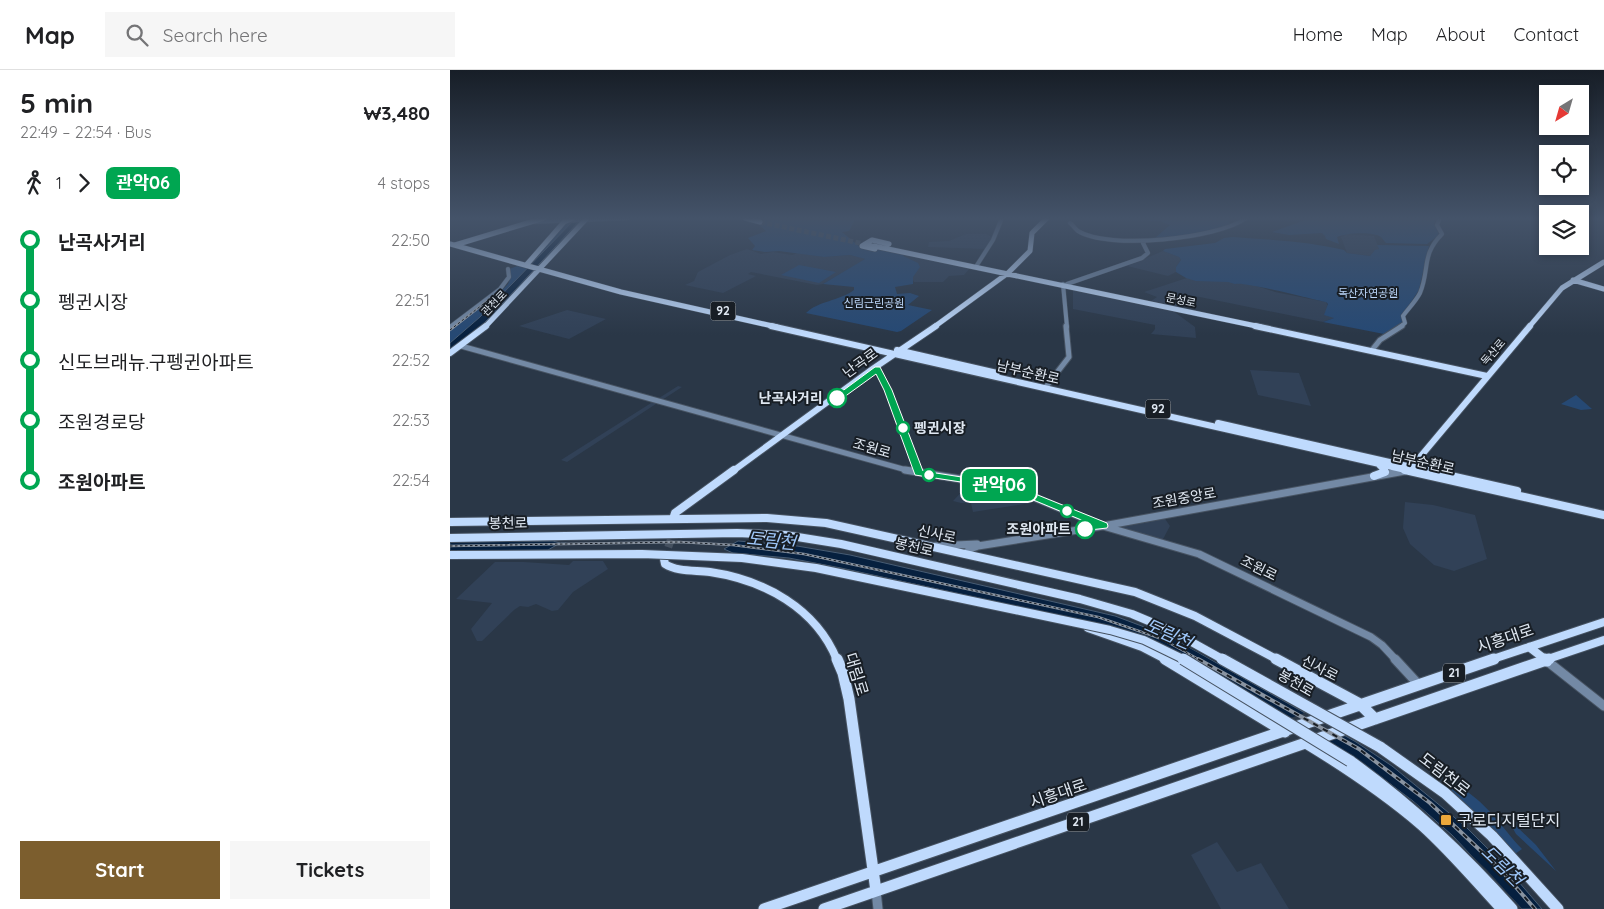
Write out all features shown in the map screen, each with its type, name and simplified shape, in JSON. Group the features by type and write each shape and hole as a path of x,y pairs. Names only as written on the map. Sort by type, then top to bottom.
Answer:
{"main road":[{"name":"남부순환로","path":"497,257 560,273 613,290 1046,386 1602,514"},
{"name":"남부순환로","path":"500,257 532,266"},
{"name":"관천로","path":"450,353 484,328 539,257"},
{"name":"관천로","path":"532,266 542,257"},
{"name":"문성로","path":"935,257 1488,375"},
{"name":"문성로","path":"940,257 1011,273"},
{"name":"난곡로","path":"675,519 675,513 1011,273 1025,257"},
{"name":"독산로","path":"1409,469 1562,288 1604,262"},
{"path":"1573,280 1604,289"},
{"name":"문성로","path":"1064,284 1488,375"},
{"name":"남부순환로","path":"1046,386 1374,464 1409,469"},
{"path":"1374,464 1382,467 1385,471 1381,475 1374,476"},
{"path":"674,531 675,519"},
{"name":"신사로","path":"450,522 675,519 798,520 826,523 1108,585 1166,603 1360,704"},
{"name":"봉천로","path":"450,538 737,533 785,535 841,544 1080,599 1132,614 1170,630 1340,724"},
{"path":"450,554 642,554 742,558 816,568 1070,621 1128,635 1163,648 1349,769 1438,840 1502,909"},
{"name":"대림로","path":"664,559 671,568 727,575 769,589 800,608 815,622 826,638 839,663 849,698 876,891"},
{"path":"1070,621 1142,647 1182,668 1252,711 1288,730"},
{"name":"시흥대로","path":"764,909 1604,622"},
{"name":"21","path":"824,909 1307,740 1353,727 1604,640"},
{"path":"1529,647 1547,661"},
{"path":"1360,704 1375,719"},
{"name":"도림천로","path":"1340,724 1380,747 1445,793 1492,836 1558,909"},
{"path":"1307,740 1346,758 1410,805 1450,842 1512,909"}],"street":[{"path":"493,257 502,261 508,269 532,266"},
{"path":"977,265 982,257"},
{"path":"1046,386 1069,357 1064,284 1143,257"},
{"path":"1372,350 1380,338 1404,325 1403,316 1412,301 1419,295 1425,275 1427,257"},
{"name":"관천로","path":"450,327 500,289 509,278 508,269"},
{"name":"조원로","path":"461,346 918,473 1010,487 1103,526 1199,554 1361,632 1382,645 1419,685"},
{"name":"조원중앙로","path":"965,554 973,547 1103,526 1409,469"},
{"path":"932,547 955,544 991,544"},
{"path":"1547,661 1604,706"},
{"name":"대림로","path":"876,891 878,909"}],"shaded area":[{"path":"726,257 859,257 866,259 823,284 817,285 751,272 748,274 756,276 723,293 685,285 694,281 698,272"},
{"path":"903,257 926,257 971,267 964,275 949,276 943,282 914,282"},
{"path":"1148,257 1179,257 1181,260 1176,267 1176,272 1168,276 1127,266"},
{"path":"1193,276 1251,284 1275,292 1326,302 1334,318 1323,322 1195,296 1188,297 1178,307 1151,301 1157,297 1144,292"},
{"path":"1073,289 1169,308 1195,327 1196,338 1151,334 1155,329 1155,325 1073,309"},
{"path":"567,310 606,319 569,339 519,326"},
{"path":"1250,370 1299,373 1311,406 1258,395"},
{"path":"678,386 682,387 567,462 561,460"},
{"path":"967,486 1000,489 1031,503 973,512 971,503 953,501"},
{"path":"1405,502 1433,505 1475,515 1487,559 1454,571 1434,565 1410,544 1403,528"},
{"path":"1163,516 1170,526 1162,541 1107,526"},
{"path":"573,561 603,561 608,569 573,592 558,610 552,611 536,604 528,607 520,606 482,641 477,641 471,629 492,603 456,599 495,562 569,565"},
{"path":"1217,842 1237,872 1261,863 1289,909 1221,909 1191,855"}],"green space":[{"path":"533,257 550,257 482,329 450,352 450,329 488,298 497,295 508,284 511,276 509,269 529,262"},
{"name":"신림근린공원","path":"858,257 905,257 918,263 920,267 913,277 913,284 895,287 897,294 910,293 919,296 908,305 932,310 897,332 806,313 816,306 842,297 854,290 854,287 823,284 865,259"},
{"name":"독산자연공원","path":"1179,257 1426,257 1419,290 1402,316 1402,324 1384,334 1323,322 1334,318 1324,315 1328,304 1326,302 1250,285 1196,281 1186,278 1176,272 1176,267 1181,260"},
{"path":"799,265 836,272 819,283 781,275"},
{"path":"1576,395 1592,409 1581,410 1561,404"},
{"path":"1446,782 1469,793 1479,801 1522,849 1515,854 1442,788"},
{"path":"1510,823 1514,824 1536,845 1556,871 1516,834"}],"water":[{"path":"538,257 546,257 475,332 450,349 450,343 480,317"},
{"path":"553,541 560,543 548,550 450,551 450,542"},
{"name":"도림천","path":"738,541 797,546 850,555 1115,616 1171,637 1356,742 1392,766 1466,827 1506,867 1542,909 1522,909 1452,835 1413,801 1365,765 1111,627 841,568 789,558 733,553 724,549"}],"pier":[{"path":"1115,613 1135,620 1172,635 1357,739 1385,758 1346,734 1326,741 1365,765 1419,806 1487,870 1522,909 1519,909 1450,837 1381,779 1110,627 1111,625 1147,637 1200,662 1198,665 1288,719 1307,712 1152,627"}],"waterway":[{"name":"도림천","path":"561,543 566,543"}],"tunnel":[{"path":"664,559 674,531"}],"railway":[{"path":"450,330 491,298"},
{"path":"450,546 679,542 733,545 804,554 1098,617 1162,639 1200,660"},
{"path":"1198,659 1359,749 1430,803 1501,870 1535,909"}],"bus line":[{"name":"관악06","path":"837,398 877,369 888,390 919,469 918,473 1010,487 1103,526 1085,529"}],"place":[{"name":"난곡사거리","path":"837,398"},
{"name":"펭귄시장","path":"903,428"},
{"name":"조원아파트","path":"1085,529"},
{"name":"구로디지털단지","path":"1446,820"}]}
